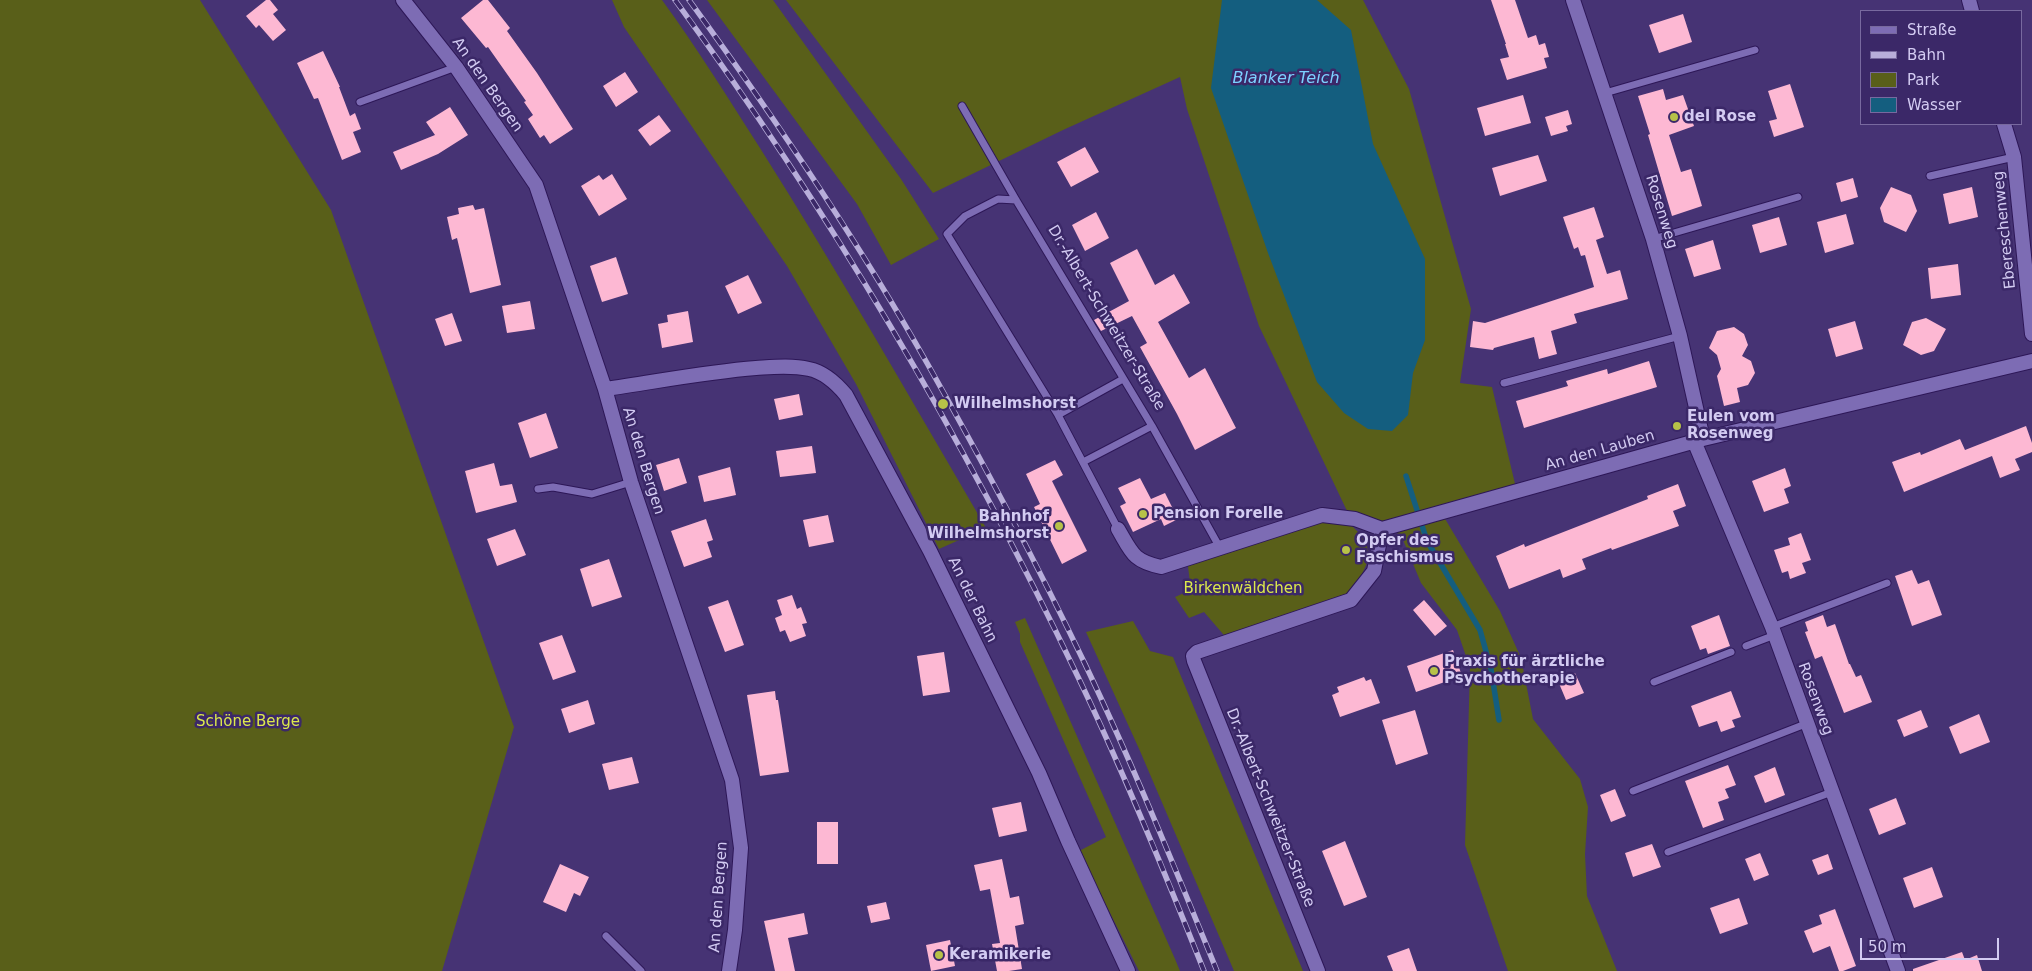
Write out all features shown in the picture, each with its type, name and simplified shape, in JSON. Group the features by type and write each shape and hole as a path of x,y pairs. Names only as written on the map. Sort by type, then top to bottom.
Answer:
{"street":[{"name":"An den Bergen","path":"402,0 456,67 536,185 605,389 631,482 732,780 741,848 735,930 729,971"},
{"name":"Rosenweg","path":"1573,0 1606,93 1653,238 1680,336 1698,440 1808,723 1898,971"},
{"name":"Ebereschenweg","path":"2004,125 2014,157 2030,290 2032,334"},
{"name":"An den Lauben","path":"1382,529 1698,440 2032,361"},
{"name":"An der Bahn","path":"605,389 732,370 787,366 810,369 827,376 840,387 846,394 930,552 1035,764 1128,971"},
{"path":"1118,529 1133,555 1145,563 1161,567 1322,515 1356,519 1382,529"},
{"name":"Dr.-Albert-Schweitzer-Straße","path":"1318,971 1194,661 1194,656 1197,652 1351,600 1374,572 1382,529"}],"lane":[{"path":"1606,93 1755,50"},
{"path":"360,102 456,67"},
{"name":"Dr.-Albert-Schweitzer-Straße","path":"962,106 1016,200 1152,426 1220,548"},
{"path":"1930,176 2014,157"},
{"path":"1653,238 1798,197"},
{"path":"1016,200 998,199 965,216 947,234 1058,414 1118,529"},
{"path":"1504,383 1680,336"},
{"path":"1058,414 1123,379"},
{"path":"1083,462 1152,426"},
{"path":"538,489 553,487 592,494 631,482"},
{"path":"1746,646 1773,631 1888,583"},
{"path":"1654,682 1730,652"},
{"path":"1633,791 1808,723"},
{"path":"1668,852 1832,792"},
{"path":"606,936 641,971"}],"green space":[{"name":"Schöne Berge","path":"0,0 200,0 331,210 514,727 442,971 0,971"},
{"path":"612,0 662,0 675,18 818,242 986,528 939,549 856,384 787,266 624,27"},
{"path":"707,0 773,0 901,179 939,239 891,265 857,204"},
{"path":"786,0 1363,0 1409,89 1471,309 1460,383 1492,387 1516,488 1438,507 1500,611 1521,658 1533,719 1580,779 1588,807 1585,854 1587,896 1617,971 1508,971 1465,845 1470,668 1457,630 1421,583 1401,535 1348,513 1259,326 1187,109 1180,77 1063,130 933,193"},
{"name":"Birkenwäldchen","path":"1320,521 1349,523 1366,540 1369,558 1351,600 1229,641 1204,612 1189,618 1175,597 1191,590 1187,559"},
{"path":"1025,618 1180,971 1139,971 1079,851 1106,837 1020,642 1020,634 1015,622"},
{"path":"1133,621 1150,651 1173,657 1303,971 1234,971 1140,751 1086,632"}],"water":[{"name":"Blanker Teich","path":"1222,0 1317,0 1351,30 1373,144 1425,259 1425,340 1413,373 1408,415 1392,431 1368,429 1344,413 1317,382 1268,253 1211,88"}],"building":[{"path":"266,0 270,0 278,10 273,14 286,30 273,41 259,25 256,28 246,16"},
{"path":"483,0 488,0 510,28 507,31 573,129 550,144 544,135 540,138 528,119 533,115 524,102 526,101 488,47 486,48 461,18"},
{"path":"1491,0 1515,0 1528,38 1536,35 1539,45 1545,43 1549,57 1544,58 1547,68 1507,80 1500,59 1509,57"},
{"path":"1683,14 1692,42 1659,53 1649,25"},
{"path":"323,51 340,87 350,116 355,113 361,129 353,132 361,152 342,160 318,98 314,99 297,63"},
{"path":"625,72 638,92 616,107 603,86"},
{"path":"1790,84 1804,127 1774,137 1769,121 1777,119 1768,91"},
{"path":"1663,89 1666,100 1683,95 1694,126 1669,135 1681,172 1691,169 1702,206 1672,216 1638,96"},
{"path":"1523,95 1531,123 1485,136 1477,108"},
{"path":"450,107 468,135 438,154 401,170 393,152 435,135 426,122"},
{"path":"1568,110 1572,124 1566,126 1568,131 1551,136 1545,117"},
{"path":"659,115 671,131 650,146 638,130"},
{"path":"1085,147 1099,172 1071,187 1057,162"},
{"path":"1538,155 1547,181 1500,196 1492,168"},
{"path":"612,174 627,199 599,216 581,186 599,175 603,180"},
{"path":"1853,178 1858,197 1841,202 1836,183"},
{"path":"1891,187 1911,195 1917,211 1906,232 1884,222 1880,208"},
{"path":"1972,187 1978,217 1949,224 1943,194"},
{"path":"473,205 475,210 484,208 501,285 470,293 457,238 452,240 447,217 459,214 458,208"},
{"path":"1594,207 1604,237 1596,240 1607,274 1620,270 1628,299 1574,314 1577,323 1551,331 1557,354 1539,359 1534,337 1494,348 1493,350 1470,347 1473,321 1485,323 1594,287 1585,255 1581,256 1578,247 1574,249 1563,217"},
{"path":"1096,212 1109,238 1085,251 1072,225"},
{"path":"1846,214 1854,244 1825,253 1817,222"},
{"path":"1779,217 1787,245 1760,253 1752,225"},
{"path":"1713,240 1721,269 1694,277 1685,249"},
{"path":"1137,249 1155,285 1174,274 1190,303 1158,322 1189,378 1205,368 1236,428 1195,450 1140,347 1147,343 1132,316 1101,331 1094,320 1129,301 1110,263"},
{"path":"616,257 628,294 602,302 590,266"},
{"path":"1958,264 1961,295 1931,299 1928,268"},
{"path":"748,275 762,303 738,314 725,286"},
{"path":"530,301 535,329 507,333 502,306"},
{"path":"688,311 693,342 662,348 658,324 668,322 667,315"},
{"path":"452,313 462,341 445,346 435,319"},
{"path":"1926,318 1946,329 1934,351 1921,355 1903,345 1912,322"},
{"path":"1855,321 1863,349 1836,357 1828,329"},
{"path":"1734,327 1744,334 1748,345 1742,356 1751,361 1755,373 1748,385 1737,388 1740,402 1724,406 1717,376 1721,369 1717,355 1709,348 1717,331"},
{"path":"1649,361 1657,387 1524,428 1516,401 1568,386 1566,381 1607,369 1608,374"},
{"path":"799,394 803,415 779,420 774,399"},
{"path":"546,413 558,448 530,458 518,423"},
{"path":"2026,426 2032,443 2032,452 2015,459 2020,470 2000,478 1992,456 1904,492 1892,462 1920,452 1921,455 1960,439 1965,450"},
{"path":"812,446 816,473 780,477 776,451"},
{"path":"679,458 687,483 664,491 656,465"},
{"name":"Bahnhof Wilhelmshorst","path":"1055,460 1063,475 1052,481 1087,551 1062,564 1034,507 1040,504 1026,474"},
{"path":"494,463 500,486 512,484 517,502 476,513 465,471"},
{"path":"730,467 736,495 704,502 698,476"},
{"path":"1785,468 1791,486 1784,489 1789,503 1764,512 1752,481"},
{"path":"1140,478 1151,499 1165,493 1178,519 1164,526 1161,519 1133,532 1120,506 1126,503 1118,488"},
{"path":"1678,484 1686,506 1673,511 1679,526 1582,559 1586,569 1563,578 1560,569 1509,589 1496,556 1524,544 1525,547 1648,499 1647,496"},
{"path":"828,515 834,542 809,547 803,520"},
{"path":"706,519 713,540 707,542 712,557 684,567 671,531"},
{"path":"515,529 526,555 497,566 487,539"},
{"path":"1801,533 1811,560 1802,563 1806,573 1790,579 1788,571 1782,573 1774,550 1790,545 1788,538"},
{"path":"609,559 622,597 592,607 580,569"},
{"path":"1912,570 1918,584 1929,580 1942,615 1912,626 1895,576"},
{"path":"792,595 797,609 801,607 807,623 802,624 806,636 790,642 785,630 780,632 775,618 782,615 777,600"},
{"path":"728,600 744,645 725,652 708,607"},
{"path":"1424,600 1447,626 1435,636 1413,610"},
{"path":"1719,615 1730,646 1708,654 1706,648 1700,650 1691,626"},
{"path":"1823,615 1827,627 1835,624 1849,664 1856,677 1861,675 1872,702 1844,713 1822,656 1815,659 1805,632 1808,631 1805,622"},
{"path":"562,635 576,672 553,680 539,643"},
{"name":"Praxis für ärztliche Psychotherapie","path":"1453,650 1462,676 1416,692 1407,666"},
{"path":"944,652 950,692 923,696 917,656"},
{"path":"1575,673 1584,693 1566,700 1558,681"},
{"path":"1364,677 1366,681 1371,679 1380,703 1340,717 1332,695 1339,692 1337,687"},
{"path":"775,691 789,772 760,776 747,695"},
{"path":"1731,691 1741,717 1732,720 1735,727 1721,732 1717,721 1699,727 1691,706"},
{"path":"588,700 595,724 569,733 561,709"},
{"path":"1415,710 1428,754 1396,765 1382,720"},
{"path":"1921,710 1928,727 1904,737 1897,720"},
{"path":"1979,714 1990,742 1960,754 1949,727"},
{"path":"632,757 639,783 609,790 602,764"},
{"path":"1728,765 1736,785 1725,789 1729,798 1718,802 1724,820 1703,828 1685,781"},
{"path":"1775,767 1785,795 1765,803 1754,776"},
{"path":"1615,789 1626,816 1611,822 1600,795"},
{"path":"1896,798 1906,824 1879,835 1869,809"},
{"path":"1021,802 1027,831 999,837 992,808"},
{"path":"817,822 838,822 838,864 817,864"},
{"path":"1345,841 1367,897 1344,906 1322,851"},
{"path":"1652,844 1661,867 1633,877 1625,853"},
{"path":"1760,853 1769,875 1754,881 1745,859"},
{"path":"1828,854 1833,869 1818,875 1812,860"},
{"path":"1002,859 1010,898 1019,896 1024,924 1015,926 1022,969 1009,971 997,971 992,944 1000,943 990,889 980,891 974,865"},
{"path":"560,864 589,877 580,896 574,893 566,912 543,902"},
{"path":"1932,867 1943,897 1914,908 1903,878"},
{"path":"1739,898 1748,924 1720,934 1710,908"},
{"path":"886,902 890,919 871,923 867,906"},
{"path":"1835,909 1856,966 1843,971 1839,971 1830,946 1813,953 1804,931 1822,924 1819,915"},
{"path":"804,913 808,934 788,938 795,971 775,971 764,921"},
{"path":"950,940 955,966 931,971 926,945"},
{"path":"1409,948 1417,971 1393,971 1387,956"},
{"path":"1962,952 1965,960 1977,955 1982,971 1913,971 1913,969"}],"waterway":[{"path":"1406,476 1427,541 1480,630 1491,669 1499,720"}],"railway":[{"path":"675,0 788,162 841,246 893,330 990,502 1096,715 1144,824 1204,971"},
{"path":"689,0 783,133 872,270 927,363 1009,512 1103,702 1217,971"}],"place":[{"name":"del Rose","path":"1674,117"},
{"name":"Wilhelmshorst","path":"943,404"},
{"name":"Eulen vom Rosenweg","path":"1677,426"},
{"name":"Pension Forelle","path":"1143,514"},
{"name":"Bahnhof Wilhelmshorst","path":"1059,526"},
{"name":"Opfer des Faschismus","path":"1346,550"},
{"name":"Praxis für ärztliche Psychotherapie","path":"1434,671"},
{"name":"Keramikerie","path":"939,955"}]}
